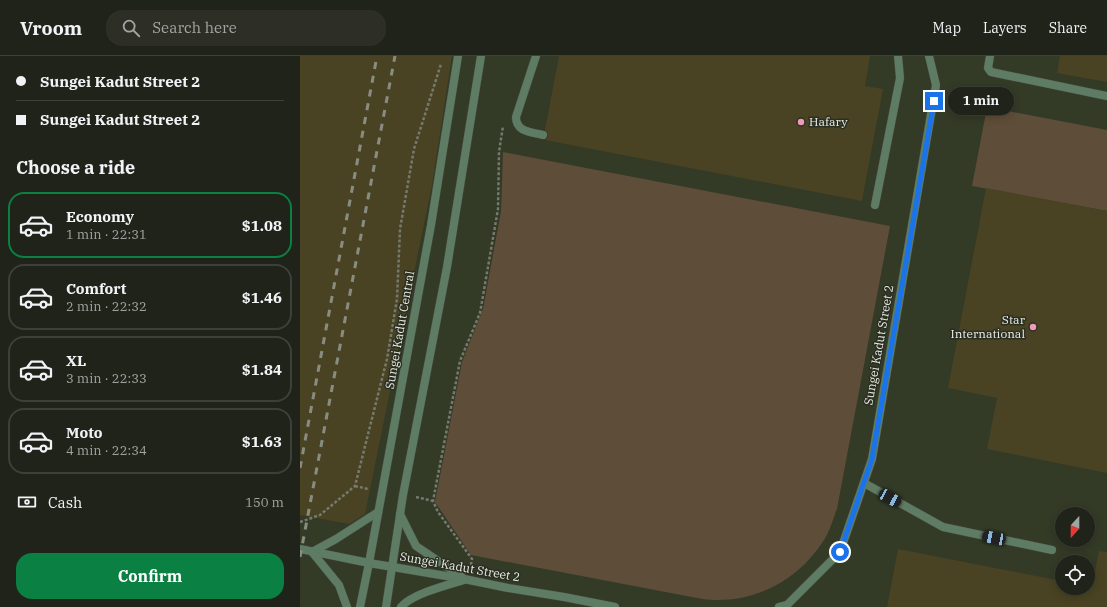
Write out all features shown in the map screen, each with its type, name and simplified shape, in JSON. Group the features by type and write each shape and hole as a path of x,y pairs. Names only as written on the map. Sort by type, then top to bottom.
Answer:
{"street":[{"name":"Sungei Kadut Central","path":"360,607 431,225 458,56"},
{"path":"386,607 400,514 447,267 481,56"},
{"path":"536,56 516,117 516,122 523,130 543,135"},
{"path":"875,205 900,78 898,56"},
{"path":"929,56 934,56"},
{"name":"Sungei Kadut Street 2","path":"779,607 787,605 840,552 872,459 936,85 929,56"},
{"path":"990,56 988,68 991,72 1107,96"},
{"path":"864,483 942,527 1052,550"},
{"path":"347,607 339,585 312,552 336,539 378,512"},
{"path":"400,514 416,546 466,580"},
{"name":"Sungei Kadut Street 2","path":"300,549 369,564 615,607"},
{"path":"401,607 421,594 466,580"}],"path":[{"path":"300,522 320,515 355,486 387,359 397,299 400,229 414,149 441,61"},
{"path":"466,580 472,559 438,512 433,501 460,361 480,312 498,209 499,152 503,124"}],"shaded area":[{"path":"300,56 1107,56 1107,607 300,607"},
{"path":"987,107 1107,130 1107,211 972,186"},
{"path":"503,152 890,226 837,509 830,529 824,540 803,566 791,576 777,585 748,596 732,599 710,600 471,555 435,502 462,362 483,309 501,211"}],"building":[{"path":"300,56 452,56 432,185 365,514 349,524 300,515"},
{"path":"559,56 870,56 865,86 883,89 862,201 545,140 548,136 548,133 545,130"},
{"path":"1060,56 1107,56 1107,82 1057,73"},
{"path":"986,188 1107,211 1107,473 987,449 997,398 948,388"},
{"path":"898,549 1055,580 1055,595 1095,595 1095,572 1099,551 1107,552 1107,607 887,607"}],"railway":[{"path":"300,468 377,56"},
{"path":"300,557 395,56"}],"place":[{"name":"Hafary","path":"801,122"},
{"name":"Star International","path":"1033,327"}],"route":[{"path":"840,552 872,459 934,101"}]}
